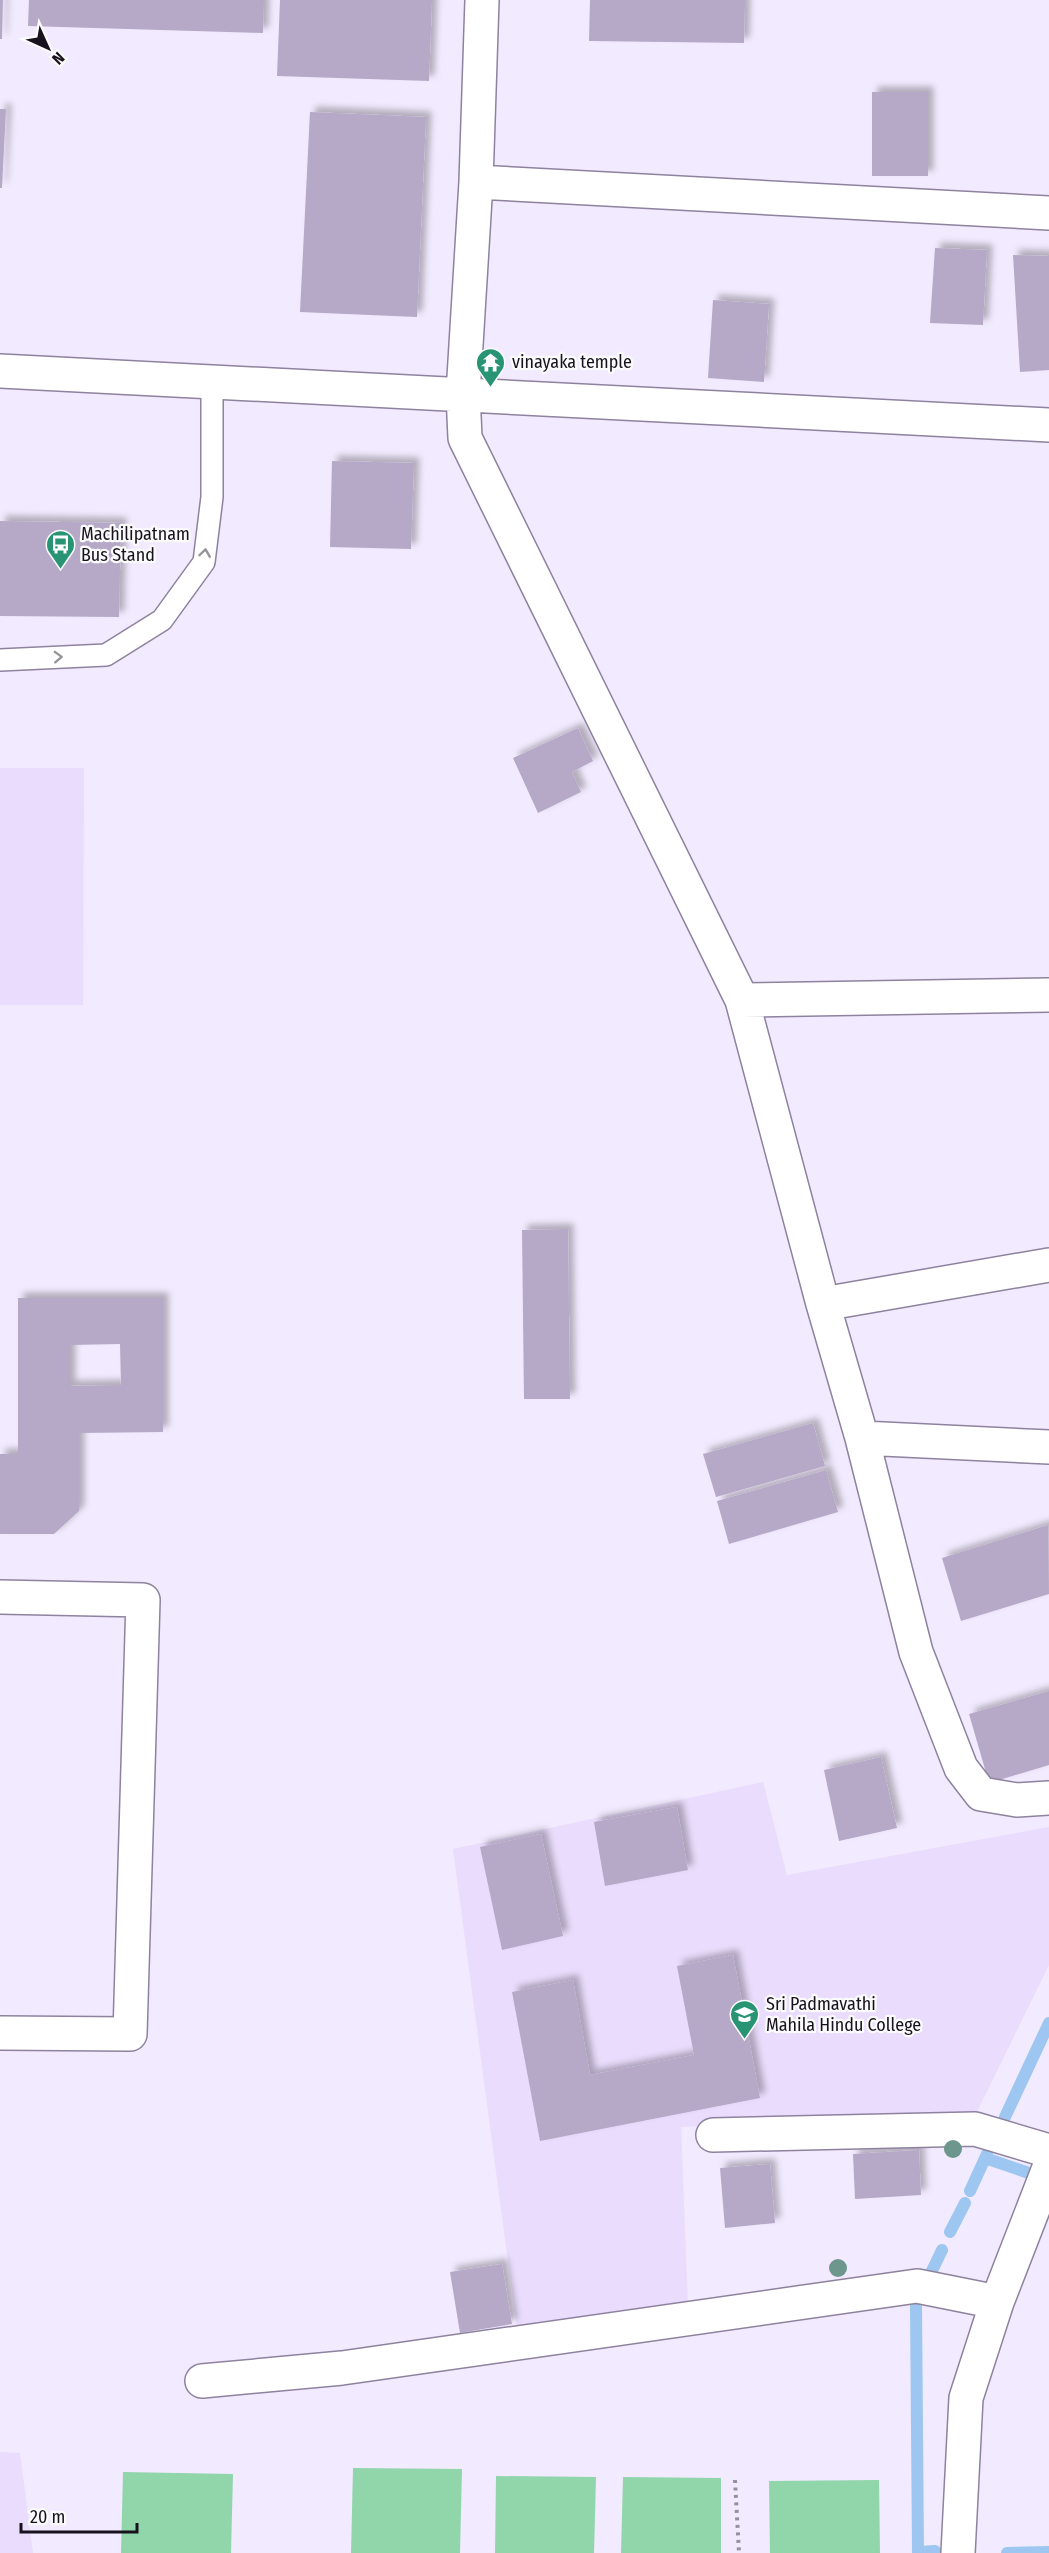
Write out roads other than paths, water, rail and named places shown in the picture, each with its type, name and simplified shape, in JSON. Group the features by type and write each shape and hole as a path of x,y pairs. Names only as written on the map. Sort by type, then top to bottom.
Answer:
{"street":[{"path":"482,0 476,182 463,394 465,438 742,1000 823,1304 862,1438 916,1653 961,1768 981,1794 1017,1800 1049,1798"},
{"path":"476,182 1049,213"},
{"path":"0,371 1049,425"},
{"path":"742,1000 1049,995"},
{"path":"823,1304 1049,1265"},
{"path":"862,1438 1049,1447"},
{"path":"0,1597 143,1600 130,2034 0,2033"},
{"path":"713,2134 975,2129 1049,2151"},
{"path":"958,2553 966,2398 997,2302 1041,2208 1049,2168"},
{"path":"202,2382 342,2368 917,2286 997,2302"}],"lane":[{"path":"0,660 106,656 162,620 204,562 212,497 212,381"}],"waterway":[{"path":"1005,2117 1049,2023"},
{"path":"970,2191 987,2154"},
{"path":"985,2158 1029,2173"},
{"path":"950,2232 965,2203"},
{"path":"930,2275 942,2250"},
{"path":"916,2304 918,2553"},
{"path":"918,2552 935,2551"},
{"path":"1007,2553 1049,2552"}],"place":[{"name":"vinayaka temple","path":"491,388"},
{"name":"Machilipatnam Bus Stand","path":"60,570"},
{"name":"Sri Padmavathi Mahila Hindu College","path":"745,2040"}]}
